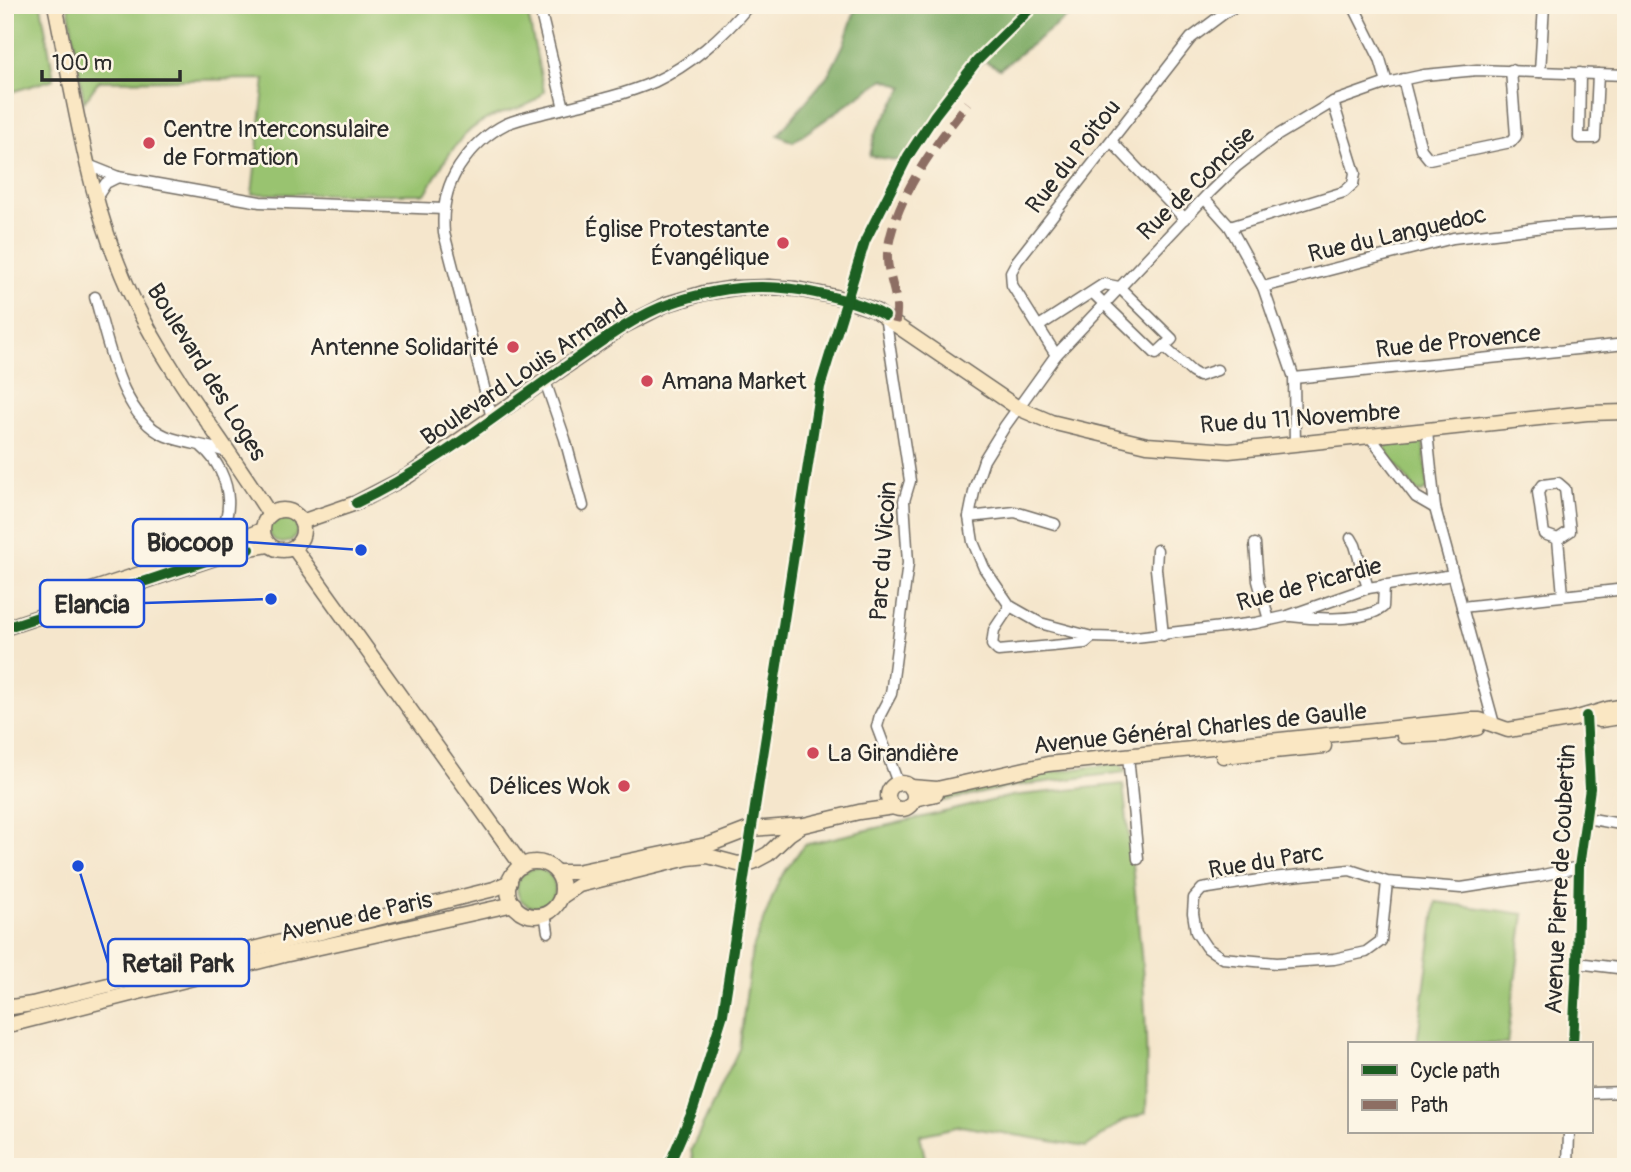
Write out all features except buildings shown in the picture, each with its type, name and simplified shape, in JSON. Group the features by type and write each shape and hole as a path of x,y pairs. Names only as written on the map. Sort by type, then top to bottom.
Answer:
{"main road":[{"name":"Boulevard des Loges","path":"55,5 96,198 113,251 135,304 167,359 270,514"},
{"name":"Boulevard Louis Armand","path":"301,522 356,503 388,488 624,326 667,304 704,293 758,287 796,289 846,300 885,316"},
{"name":"Rue du 11 Novembre","path":"885,316 1018,408 1062,425 1147,445 1229,451 1587,413 1626,412"},
{"path":"287,510 298,516 301,522 303,533 294,548 281,551 265,537 263,524 270,514 287,510"},
{"path":"5,618 170,562 265,537"},
{"path":"5,628 239,550 265,537"},
{"path":"294,548 522,866"},
{"name":"Avenue Général Charles de Gaulle","path":"1586,716 1626,706"},
{"name":"Avenue Général Charles de Gaulle","path":"901,794 937,789 1048,764 1129,759 1471,720 1494,724 1573,711 1600,720 1626,716"},
{"path":"804,825 789,834 768,854 753,862 738,864 703,856 643,869 579,885 561,897 552,909 545,913 524,913 513,904 509,893 512,875 522,866 534,862 541,862 557,872 576,872 701,846 750,829 804,825 859,812 901,794"},
{"path":"557,872 562,884 561,897"},
{"name":"Avenue de Paris","path":"5,1008 32,1004 301,938 494,889 510,882"},
{"name":"Avenue de Paris","path":"5,1026 271,958 513,904"}],"street":[{"path":"539,5 564,108"},
{"path":"492,418 444,233 444,209 451,181 475,146 507,124 608,98 663,78 708,47 749,5"},
{"name":"Rue du Poitou","path":"1056,355 1012,285 1011,272 1191,38 1227,11 1240,5"},
{"path":"1353,5 1380,59 1387,83"},
{"path":"1539,72 1544,5"},
{"path":"1403,79 1420,149 1429,159 1511,142 1516,136 1511,70"},
{"name":"Rue de Concise","path":"1018,408 1056,355 1103,302 1237,166 1273,138 1333,102 1387,83 1446,72 1511,70 1626,75"},
{"path":"1580,73 1579,138 1595,138 1598,74"},
{"path":"1230,226 1344,192 1353,184 1355,173 1333,102"},
{"path":"1112,142 1185,219"},
{"path":"88,164 118,177 260,202 444,209"},
{"path":"96,198 106,183 118,177"},
{"path":"1205,198 1230,226 1263,287 1294,378 1295,445"},
{"name":"Rue du Languedoc","path":"1263,287 1453,238 1552,226 1626,222"},
{"path":"1039,326 1104,284 1119,287 1172,339 1156,354 1092,292"},
{"path":"94,297 124,391 154,429 167,436 215,447 231,454"},
{"name":"Parc du Vicoin","path":"885,316 892,348 910,481 904,501 908,563 891,694 877,727 901,794"},
{"name":"Rue de Provence","path":"1294,378 1626,344"},
{"path":"1164,347 1199,376 1217,370"},
{"path":"545,381 565,439 583,506"},
{"name":"Rue de Picardie","path":"1018,408 984,460 969,517 973,542 984,568 1010,606 1040,623 1092,637 1163,635 1269,620 1384,585 1453,575"},
{"path":"1427,432 1435,508 1494,724"},
{"path":"1371,438 1416,496 1435,508"},
{"path":"170,562 213,542 222,530 230,503 223,472 200,445"},
{"path":"1558,483 1565,489 1570,530 1558,539 1544,534 1538,492 1543,485 1558,483"},
{"path":"969,517 1015,512 1055,524"},
{"path":"1351,538 1368,589"},
{"path":"1558,539 1563,595"},
{"path":"1255,544 1258,581 1269,620"},
{"path":"1157,550 1156,569 1163,635"},
{"path":"1288,616 1323,619 1375,614 1382,607 1384,585"},
{"path":"1462,607 1626,589"},
{"name":"Rue de Picardie","path":"1010,606 991,638 992,645 998,651 1085,643 1092,637"},
{"name":"Avenue Pierre de Coubertin","path":"1573,1042 1579,867 1590,767 1586,716"},
{"path":"1129,759 1138,859"},
{"path":"1586,818 1626,825"},
{"name":"Rue du Parc","path":"1387,882 1381,941 1366,952 1334,959 1277,963 1222,958 1206,947 1196,932 1192,913 1194,898 1202,889 1272,878 1350,870 1387,882 1461,888 1579,867"},
{"path":"545,913 548,932"},
{"path":"1577,963 1626,969"},
{"path":"1592,1093 1626,1093"},
{"path":"1569,1134 1569,1167"}],"green space":[{"path":"5,5 41,5 54,79 5,94"},
{"path":"68,5 526,5 544,91 532,102 476,125 458,142 425,194 252,194 265,79 99,81 84,102"},
{"path":"857,5 1082,5 1000,69 983,60 900,161 870,156 875,133 904,87 884,79 793,142 778,135 829,74 843,46"},
{"path":"1420,437 1423,442 1428,488 1422,492 1416,491 1386,451 1389,440"},
{"path":"283,515 293,519 297,529 293,539 283,543 273,539 269,529 273,519"},
{"path":"1122,765 1126,772 1015,786 930,804 928,799 1036,774"},
{"path":"1123,784 1144,989 1146,1113 1121,1122 1086,1147 961,1126 920,1135 927,1167 694,1167 691,1150 739,1049 752,951 779,880 804,845 1012,796"},
{"path":"536,869 549,875 555,888 549,901 536,907 523,901 517,888 523,875"},
{"path":"1436,902 1524,914 1507,1042 1417,1042"}],"marked path":[{"path":"895,323 896,303 887,258 892,229 919,171 968,103"}],"cycle path":[{"path":"668,1167 693,1110 723,1014 820,387 865,241 908,156 935,115 977,61 1034,5"},
{"path":"356,503 439,456 618,331 669,304 723,290 779,288 842,299 885,316"},
{"path":"11,626 239,550 250,549"},
{"path":"1573,1042 1579,867 1590,788 1586,716"}],"place":[{"name":"Centre Interconsulaire de Formation","path":"149,143"},
{"name":"Église Protestante Évangélique","path":"783,243"},
{"name":"Antenne Solidarité","path":"513,347"},
{"name":"Amana Market","path":"647,381"},
{"name":"Biocoop","path":"361,550"},
{"name":"Elancia","path":"271,599"},
{"name":"La Girandière","path":"813,753"},
{"name":"Délices Wok","path":"624,786"},
{"name":"Retail Park","path":"78,866"}]}
